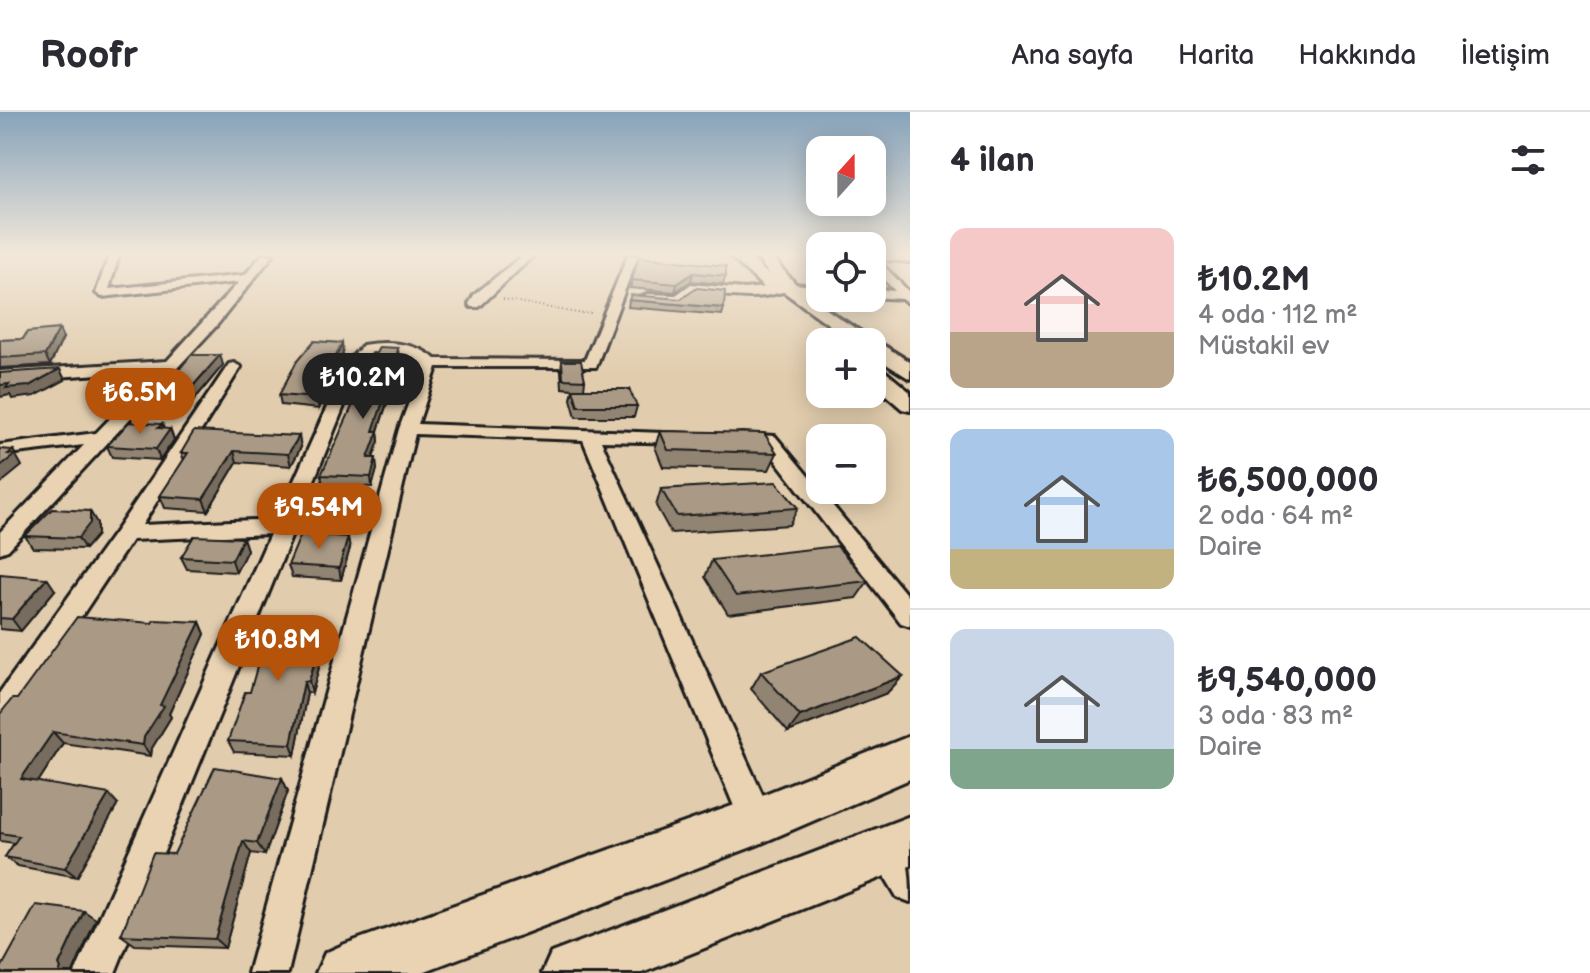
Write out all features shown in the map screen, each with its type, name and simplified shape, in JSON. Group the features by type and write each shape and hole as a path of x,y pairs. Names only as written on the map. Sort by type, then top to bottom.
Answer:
{"main road":[{"path":"790,295 824,328"},
{"path":"794,295 844,328"},
{"path":"886,355 909,370"},
{"path":"886,384 910,404"},
{"path":"345,973 757,821 910,757"},
{"path":"571,973 902,858"}],"street":[{"path":"0,545 234,295"},
{"path":"478,300 483,295"},
{"path":"95,973 354,362 368,348 397,348 423,354 431,363 591,364 616,295"},
{"path":"613,303 679,299 738,304 749,295"},
{"path":"268,973 408,429 431,363"},
{"path":"0,376 171,365"},
{"path":"0,715 126,533 234,367"},
{"path":"408,429 769,440 910,616"},
{"path":"589,434 757,821"},
{"path":"0,450 102,438"},
{"path":"126,533 284,526"}],"path":[{"path":"478,300 577,313 613,303"}],"building":[{"path":"631,295 681,299 687,295 725,295 724,308 629,300"},
{"path":"59,329 45,355 0,358 0,340 23,339 27,332"},
{"path":"314,341 342,343 317,398 279,395 297,361"},
{"path":"379,347 398,348 373,431 378,431 368,458 376,458 371,477 321,475"},
{"path":"191,355 220,355 186,394 155,393 177,372"},
{"path":"562,361 581,361 585,380 563,379"},
{"path":"60,369 29,386 6,388 9,384 0,385 0,373"},
{"path":"573,389 629,389 637,406 578,406"},
{"path":"129,422 162,424 158,428 170,429 156,449 107,446"},
{"path":"194,431 299,436 288,454 234,451 203,499 160,496 188,453 181,453"},
{"path":"660,431 764,433 777,453 668,450"},
{"path":"0,449 13,450 8,454 15,455 0,466"},
{"path":"776,482 798,508 677,516 661,489"},
{"path":"52,509 90,511 90,523 78,538 25,536"},
{"path":"301,534 348,537 339,568 288,565"},
{"path":"194,536 243,538 232,560 181,557"},
{"path":"837,546 868,581 736,596 712,560"},
{"path":"0,574 47,578 12,619 0,618"},
{"path":"77,617 152,623 154,620 200,622 160,705 164,706 144,737 143,745 53,732 21,779 109,794 65,868 5,857 19,836 0,833 0,714 12,699 17,699"},
{"path":"270,621 326,623 309,681 304,682 291,744 228,741 245,692 250,692"},
{"path":"860,637 903,676 800,716 761,672"},
{"path":"215,767 282,778 257,843 243,841 215,939 121,935 153,853 174,854"},
{"path":"36,905 84,911 59,965 59,973 0,973 0,970"}]}
